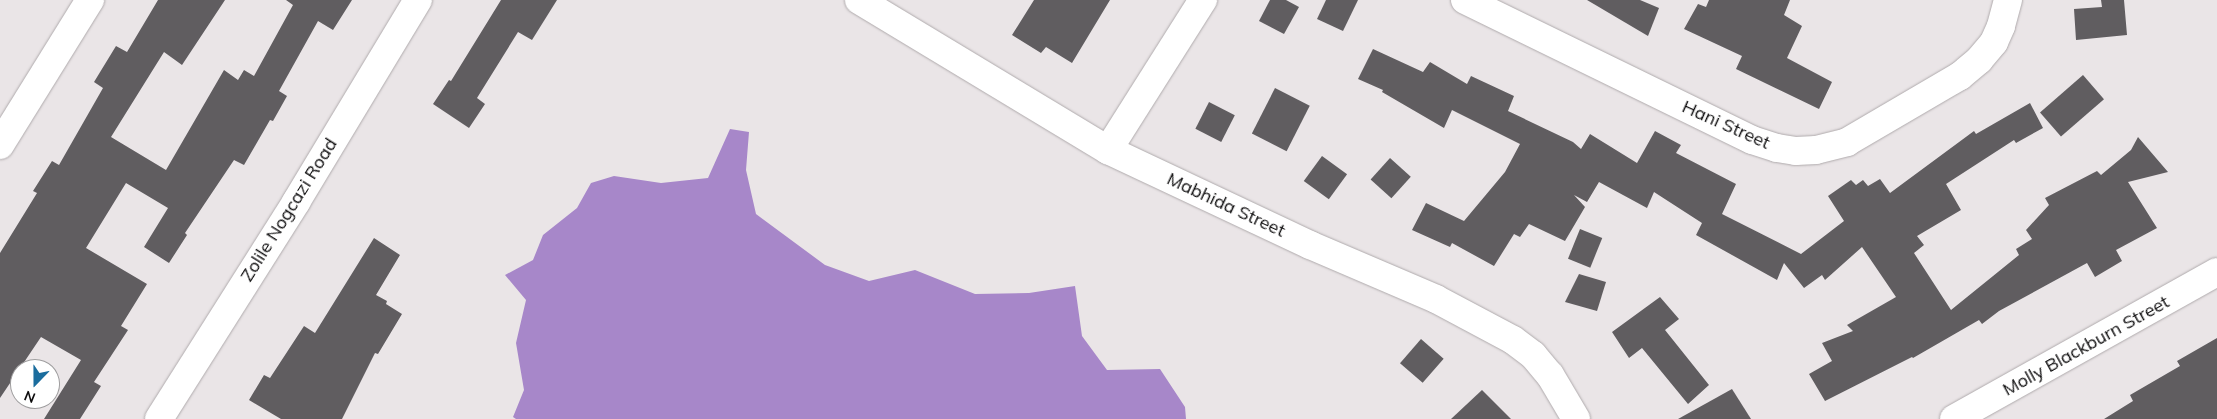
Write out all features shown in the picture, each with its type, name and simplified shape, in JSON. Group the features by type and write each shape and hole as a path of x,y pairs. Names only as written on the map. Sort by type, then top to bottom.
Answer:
{"street":[{"name":"Zolile Nogcazi Road","path":"159,419 296,202 418,0"},
{"name":"Mabhida Street","path":"859,0 1108,150 1310,245 1436,299 1513,340 1533,355 1550,376 1576,419"},
{"path":"1108,150 1203,0"},
{"name":"Hani Street","path":"1465,0 1752,140 1777,148 1796,151 1816,150 1847,142 1960,76 1979,60 1994,42 2001,26 2008,0"},
{"path":"0,145 84,2"},
{"name":"Molly Blackburn Street","path":"1954,419 2217,272"}],"shaded area":[{"path":"730,129 749,132 746,170 756,214 825,265 869,281 915,270 975,294 1029,293 1075,286 1082,336 1107,370 1160,369 1185,407 1186,419 516,419 513,417 524,390 516,343 526,300 505,275 533,260 543,235 577,208 591,183 614,176 661,183 708,178"}],"building":[{"path":"158,0 225,0 182,65 164,52 111,137 166,170 224,70 238,80 244,70 254,76 293,5 286,0 352,0 333,30 318,21 279,91 287,96 273,121 270,120 244,165 234,160 185,233 187,235 169,263 144,247 168,208 126,183 86,248 147,284 121,326 128,330 94,382 101,386 80,419 44,419 50,409 60,409 60,393 81,360 41,337 26,359 10,359 10,383 0,398 0,253 37,193 33,191 52,161 59,165 103,88 94,82 116,46 127,52"},
{"path":"501,0 557,0 532,40 518,32 477,98 485,104 469,128 433,104 449,80 451,81"},
{"path":"1034,0 1110,0 1072,63 1046,47 1041,53 1012,35"},
{"path":"1270,0 1286,0 1299,7 1284,34 1259,21"},
{"path":"1326,0 1358,0 1343,31 1317,19"},
{"path":"1587,0 1640,0 1659,8 1648,36"},
{"path":"1709,0 1790,0 1784,15 1802,26 1787,58 1832,82 1819,109 1736,69 1742,56 1684,29 1698,4 1706,7"},
{"path":"2101,0 2124,0 2127,35 2076,40 2074,9 2102,7"},
{"path":"1373,49 1423,72 1430,62 1467,84 1471,76 1514,96 1508,111 1573,142 1581,149 1590,134 1637,163 1655,131 1681,145 1676,153 1736,184 1722,214 1801,254 1844,221 1828,196 1851,180 1856,185 1863,180 1868,186 1880,179 1890,193 1974,131 1976,134 2030,103 2043,128 2016,143 2014,140 1946,184 1961,210 1917,236 1924,245 1914,253 1951,310 2019,255 2016,249 2032,239 2026,230 2049,205 2045,198 2097,171 2101,175 2131,150 2138,137 2168,172 2128,182 2157,228 2116,250 2122,261 2095,277 2087,263 1999,311 1982,324 1979,320 1913,358 1825,401 1809,374 1832,361 1822,343 1853,331 1847,325 1896,297 1862,247 1825,280 1822,275 1804,288 1784,263 1777,280 1696,235 1702,223 1654,192 1647,208 1599,182 1587,202 1574,195 1585,207 1565,241 1529,224 1520,237 1514,234 1494,266 1452,243 1450,247 1412,230 1426,203 1464,221 1505,172 1520,144 1452,110 1444,128 1382,92 1383,90 1358,79"},
{"path":"2083,75 2104,99 2061,137 2040,112"},
{"path":"1275,88 1310,106 1287,151 1252,133"},
{"path":"1209,102 1235,115 1221,142 1195,129"},
{"path":"1322,156 1347,174 1329,199 1304,181"},
{"path":"1390,158 1411,177 1391,198 1371,180"},
{"path":"1580,229 1602,238 1590,268 1568,259"},
{"path":"374,238 400,255 376,295 387,301 386,304 402,314 378,354 375,353 342,419 281,419 249,400 264,375 270,378 304,326 315,333"},
{"path":"1579,274 1606,282 1597,311 1565,302"},
{"path":"1660,297 1679,319 1665,330 1709,385 1688,404 1642,348 1629,358 1612,332"},
{"path":"2217,338 2217,419 2104,419 2133,401 2130,395 2180,366 2177,361"},
{"path":"1421,339 1444,359 1423,383 1400,363"},
{"path":"1732,389 1751,419 1678,419"},
{"path":"1482,390 1511,419 1451,419"}]}
